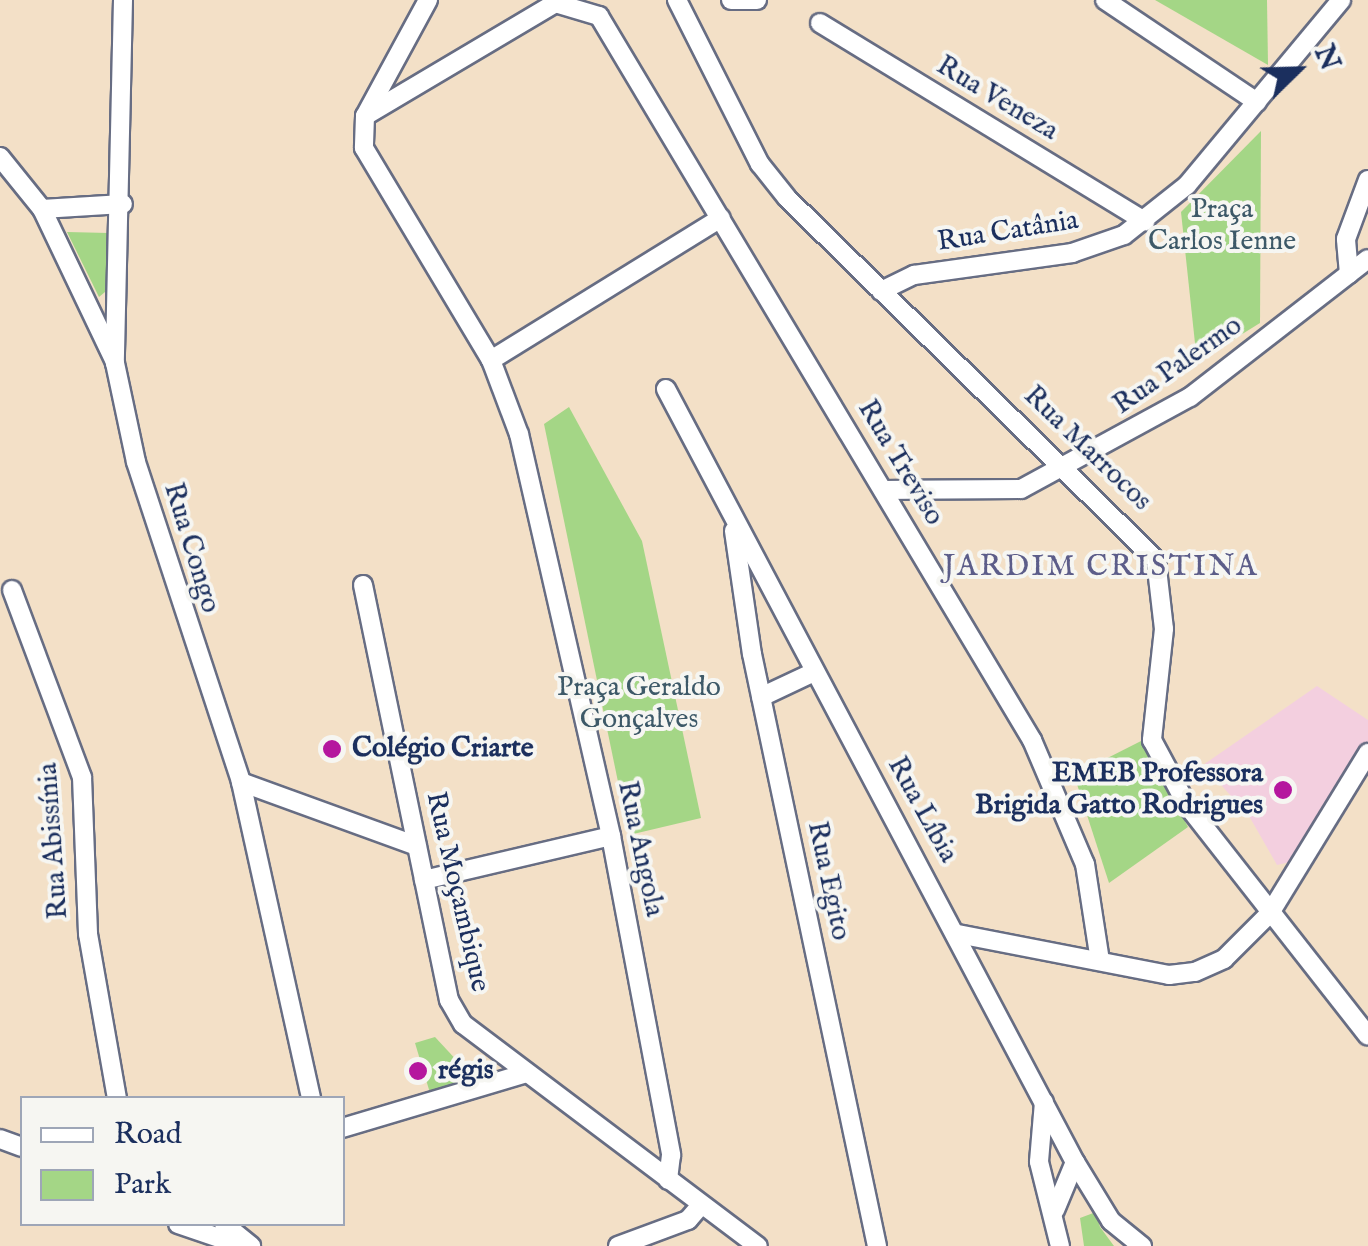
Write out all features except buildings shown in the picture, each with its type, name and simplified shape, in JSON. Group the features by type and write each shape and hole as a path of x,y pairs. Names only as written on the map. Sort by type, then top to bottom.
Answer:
{"street":[{"name":"Rua Congo","path":"123,0 123,204 116,363 136,462 241,782 312,1096"},
{"path":"365,116 428,0"},
{"name":"Rua Marrocos","path":"677,0 760,164 881,291 1067,468 1156,560 1164,629 1152,740 1187,806 1368,1036"},
{"path":"732,0 757,0"},
{"path":"1105,0 1257,102"},
{"name":"Rua Catânia","path":"881,291 914,275 1072,253 1145,221 1257,102 1341,0"},
{"name":"Rua Treviso","path":"365,116 555,3 599,16 884,490 1061,794 1085,864 1100,961"},
{"name":"Rua Veneza","path":"820,23 1145,221"},
{"name":"Rua Angola","path":"365,116 374,174 492,360 539,507 611,836 671,1155 668,1180"},
{"path":"0,157 42,208 116,363"},
{"path":"1349,274 1346,240 1368,180"},
{"path":"42,208 123,204"},
{"path":"492,360 721,218"},
{"name":"Rua Palermo","path":"884,490 1003,493 1067,468 1190,397 1368,259"},
{"name":"Rua Líbia","path":"666,389 734,525 958,934 1076,1162 1111,1221 1142,1246"},
{"name":"Rua Egito","path":"734,525 761,697 877,1246"},
{"name":"Rua Moçambique","path":"363,585 449,1000 463,1024 758,1246"},
{"name":"Rua Abissínia","path":"12,590 82,776 88,934 117,1096"},
{"path":"761,697 814,672"},
{"path":"958,934 1100,961 1195,972 1224,959 1270,913 1368,753"},
{"path":"241,782 417,846"},
{"path":"424,880 611,836"},
{"path":"345,1127 526,1073"},
{"path":"1044,1102 1039,1162 1060,1246"},
{"path":"1054,1221 1060,1183 1076,1162"},
{"path":"618,1246 688,1220 701,1205"},
{"path":"184,1226 242,1246"},
{"path":"226,1226 251,1246"}],"shaded area":[{"name":"EMEB Professora Brigida Gatto Rodrigues","path":"1317,686 1368,720 1368,746 1294,861 1277,865 1249,816 1203,765"}],"green space":[{"path":"1155,0 1267,0 1268,65"},
{"name":"Praça Carlos Ienne","path":"1261,131 1260,323 1197,362 1181,212"},
{"path":"67,232 109,233 111,287 99,297"},
{"name":"Praça Geraldo Gonçalves","path":"569,407 642,541 701,818 629,835 544,424"},
{"path":"1143,740 1188,827 1109,883 1074,775"},
{"path":"435,1037 474,1079 433,1103 415,1043"},
{"path":"1096,1212 1100,1227 1114,1246 1084,1246 1080,1218"}],"place":[{"name":"Colégio Criarte","path":"332,749"},
{"name":"EMEB Professora Brigida Gatto Rodrigues","path":"1283,790"},
{"name":"régis","path":"418,1071"}],"district":[{"name":"JARDIM CRISTINA","path":"1101,567"}]}
